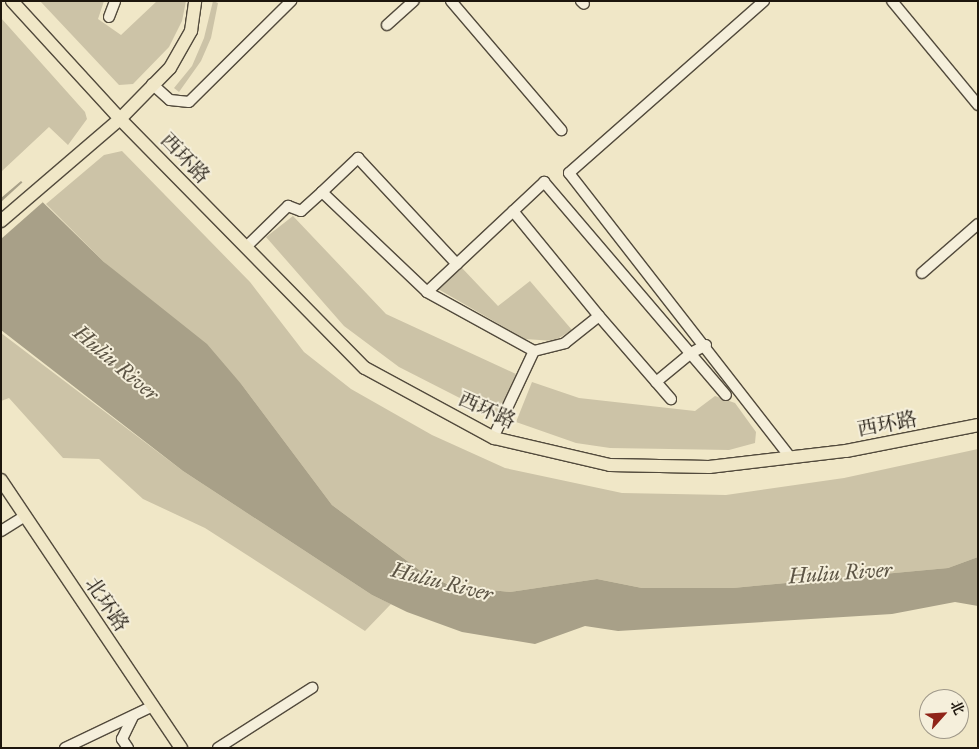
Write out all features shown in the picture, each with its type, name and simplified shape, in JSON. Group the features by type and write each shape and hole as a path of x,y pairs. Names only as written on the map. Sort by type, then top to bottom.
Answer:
{"main road":[{"name":"西环路","path":"12,1 120,119 365,368 493,438 610,465 709,467 846,451 978,425"},
{"path":"1,221 120,119 152,84 170,68 191,31 195,1"},
{"name":"北环路","path":"1,480 181,748"}],"street":[{"path":"109,16 115,1"},
{"path":"152,84 170,100 189,102 291,1"},
{"path":"387,25 414,1"},
{"path":"451,1 560,130"},
{"path":"764,1 569,173 706,345 791,458"},
{"path":"892,1 978,105"},
{"path":"246,247 288,206 301,211 358,158 457,264"},
{"path":"427,292 544,182 726,395"},
{"path":"322,192 427,292 534,351 565,344 600,316"},
{"path":"514,211 671,399"},
{"path":"922,273 978,224"},
{"path":"656,382 691,352 706,345"},
{"path":"493,438 534,351"},
{"path":"1,532 25,516"},
{"path":"218,748 312,688"},
{"path":"65,748 153,706"},
{"path":"128,748 122,739 133,716"}],"shaded area":[{"path":"40,1 104,1 98,19 121,35 157,1 186,1 182,21 169,47 133,84 119,85"},
{"path":"213,1 218,3 211,38 201,61 179,92 174,88 192,66 204,38"},
{"path":"1,18 85,112 87,119 68,145 49,127 2,171"},
{"path":"122,151 250,282 304,352 351,389 432,435 505,468 622,493 726,495 844,478 978,449 978,557 948,568 733,588 642,588 597,579 510,592 453,586 426,575 332,505 242,385 104,262 46,204 104,155"},
{"path":"293,216 386,314 516,374 497,417 399,367 344,326 266,237"},
{"path":"462,268 498,306 530,281 572,330 554,341 525,339 438,289"},
{"path":"1,333 183,471 372,595 391,604 365,631 205,528 143,499 99,459 63,458 9,398 1,401"},
{"path":"532,382 579,398 695,411 715,396 735,403 756,432 755,443 729,450 610,448 576,443 516,422"}],"water":[{"name":"Huliu River","path":"21,181 104,262 207,344 242,385 332,505 426,575 452,586 510,592 597,579 642,588 733,588 948,568 978,557 978,606 955,602 892,614 618,631 585,626 535,644 462,632 407,612 372,595 183,471 1,330 1,198"}],"pier":[{"path":"24,181 43,202 1,239 1,202"}]}
